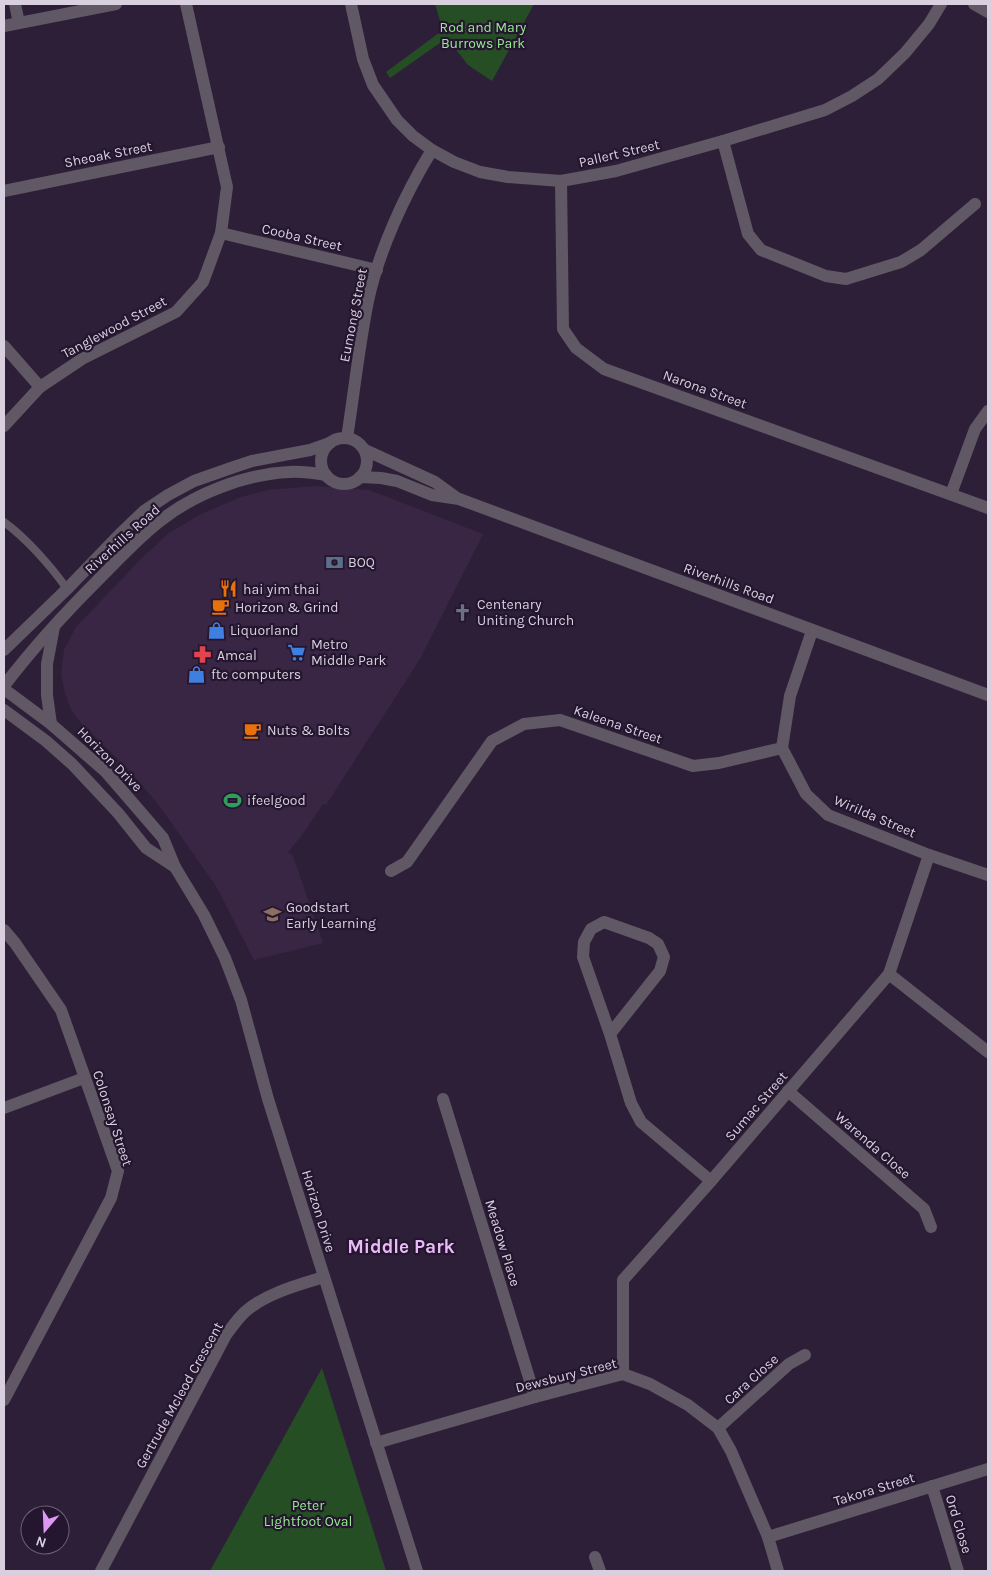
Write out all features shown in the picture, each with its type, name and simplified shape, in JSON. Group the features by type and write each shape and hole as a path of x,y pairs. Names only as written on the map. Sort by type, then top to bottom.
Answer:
{"street":[{"path":"15,4 19,23"},
{"path":"4,26 116,4"},
{"name":"Tanglewood Street","path":"4,426 40,387 82,359 176,312 203,282 221,233 227,187 186,4"},
{"name":"Pallert Street","path":"351,4 363,59 373,85 397,120 413,136 432,150 454,162 480,172 561,181 616,172 825,110 852,96 878,79 905,53 929,24 941,4"},
{"path":"974,4 988,12"},
{"path":"723,141 748,234 761,250 826,276 846,279 900,262 921,250 975,204"},
{"name":"Sheoak Street","path":"4,191 219,147"},
{"name":"Eumong Street","path":"347,438 368,301 377,270 407,193 432,150"},
{"name":"Narona Street","path":"561,181 563,329 576,348 604,368 988,508"},
{"name":"Cooba Street","path":"221,233 377,270"},
{"path":"4,346 40,387"},
{"path":"951,494 975,429 988,412"},
{"path":"339,438 354,440 365,450 367,465 365,472 360,477 347,483 332,480 326,475 321,460 323,452 330,443 339,438"},
{"name":"Riverhills Road","path":"4,650 144,511 168,495 194,481 230,468 252,461 310,450 330,443"},
{"name":"Riverhills Road","path":"365,450 435,482 459,499"},
{"name":"Riverhills Road","path":"4,687 85,593 160,520 196,498 232,483 268,474 288,472 326,475"},
{"name":"Riverhills Road","path":"360,477 397,481 432,495 459,499 988,695"},
{"path":"51,724 47,695 47,664 54,627"},
{"path":"782,748 790,696 812,631"},
{"path":"4,639 20,634"},
{"name":"Horizon Drive","path":"4,687 51,724 106,772 163,838 175,867 204,915 226,958 241,1000 268,1099 417,1571"},
{"name":"Horizon Drive","path":"4,710 46,741 72,764 118,813 146,848 175,867"},
{"name":"Kaleena Street","path":"391,871 407,862 492,741 524,724 560,720 693,766 719,763 782,748"},
{"name":"Wirilda Street","path":"782,748 806,794 828,815 988,876"},
{"name":"Sumac Street","path":"623,1374 623,1280 712,1180 889,974 929,855"},
{"path":"610,1034 660,971 664,957 658,944 649,938 604,922 591,929 584,942 584,957 631,1103 641,1122 712,1180"},
{"name":"Colonsay Street","path":"4,930 61,1010 118,1171 111,1198 4,1400"},
{"path":"889,974 988,1052"},
{"path":"4,1108 84,1078"},
{"name":"Warenda Close","path":"788,1092 924,1209 931,1226"},
{"name":"Meadow Place","path":"443,1099 535,1397"},
{"name":"Gertrude Mcleod Crescent","path":"102,1571 226,1335 244,1313 257,1303 300,1284 324,1277"},
{"name":"Cara Close","path":"718,1428 789,1364 804,1355"},
{"name":"Dewsbury Street","path":"376,1443 535,1397 623,1374 650,1384 688,1404 718,1428 731,1451 768,1537 778,1571"},
{"name":"Takora Street","path":"768,1537 988,1468"},
{"name":"Ord Close","path":"932,1486 958,1571"},
{"path":"595,1557 600,1571"}],"lane":[{"path":"4,522 17,531 67,589"}],"shaded area":[{"path":"315,486 369,490 483,534 420,659 326,805 323,804 288,852 293,856 323,943 254,960 216,886 158,804 127,768 82,724 71,710 61,675 64,650 76,627 141,559 169,533 199,515 241,497 268,490"}],"green space":[{"name":"Rod and Mary Burrows Park","path":"435,4 534,4 492,81 468,65 447,38 390,78 386,72 443,30"},
{"name":"Peter Lightfoot Oval","path":"322,1368 386,1571 210,1571"}],"place":[{"name":"BOQ","path":"334,562"},
{"name":"hai yim thai","path":"229,589"},
{"name":"Horizon & Grind","path":"221,607"},
{"name":"Centenary Uniting Church","path":"463,612"},
{"name":"Liquorland","path":"216,630"},
{"name":"Metro Middle Park","path":"297,652"},
{"name":"Amcal","path":"203,655"},
{"name":"ftc computers","path":"197,674"},
{"name":"Nuts & Bolts","path":"253,730"},
{"name":"ifeelgood","path":"233,800"},
{"name":"Goodstart Early Learning","path":"272,915"}],"district":[{"name":"Middle Park","path":"401,1246"}]}
